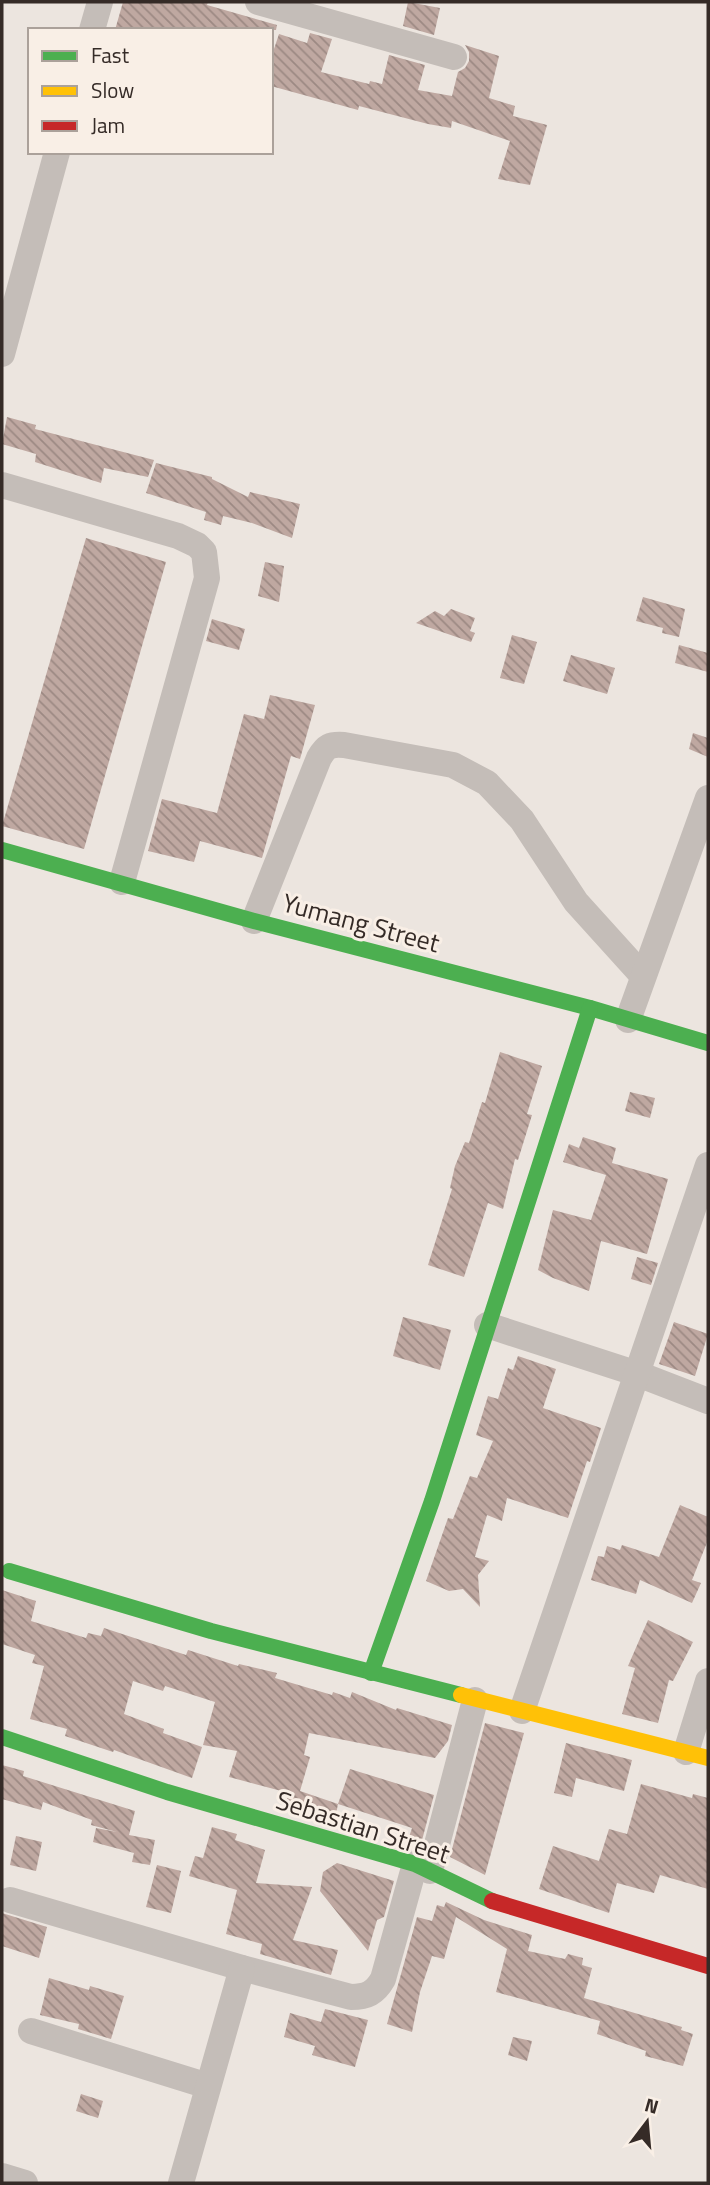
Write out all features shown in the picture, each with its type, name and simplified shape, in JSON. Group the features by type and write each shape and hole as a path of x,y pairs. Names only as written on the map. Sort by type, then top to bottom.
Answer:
{"street":[{"path":"93,28 100,2"},
{"path":"258,2 337,12 454,57"},
{"path":"2,354 56,154"},
{"path":"2,485 178,536 197,545 204,552 207,578 122,882"},
{"path":"254,921 319,758 325,747 332,744 344,745 453,765 487,783 522,820 576,902 642,975"},
{"path":"628,1020 708,798"},
{"name":"Yumang Street","path":"2,850 254,921 590,1008 708,1043"},
{"path":"371,1673 432,1502 590,1008"},
{"path":"522,1712 708,1165"},
{"path":"487,1325 638,1374 708,1401"},
{"path":"9,1571 211,1631 697,1755 708,1681"},
{"path":"10,1900 351,1997 370,1994 377,1990 383,1979 423,1868 475,1700"},
{"name":"Sebastian Street","path":"2,1737 167,1792 423,1868 490,1900 708,1966"},
{"path":"181,2183 242,1968"},
{"path":"32,2031 208,2086"},
{"path":"2,2176 25,2183"}],"building":[{"path":"123,2 208,2 207,5 277,25 276,30 116,28"},
{"path":"408,2 440,8 434,35 403,26"},
{"path":"310,33 332,39 321,72 369,84 370,81 382,84 389,55 425,65 418,90 452,96 458,72 465,68 469,61 469,52 465,45 499,56 489,98 515,106 513,116 547,125 530,185 498,179 510,141 452,121 451,128 428,124 359,106 358,110 273,87 273,52 279,34 307,43"},
{"path":"7,417 36,425 35,429 154,460 148,477 104,468 101,483 35,462 36,454 2,444"},
{"path":"156,463 212,477 248,497 250,492 300,504 292,538 252,523 223,516 221,525 204,520 206,512 146,493"},
{"path":"86,538 166,562 84,849 2,826"},
{"path":"265,562 284,566 279,602 258,596"},
{"path":"643,597 685,609 679,637 662,633 663,628 636,621"},
{"path":"451,609 475,618 470,631 475,633 471,642 416,623 435,611 444,616"},
{"path":"212,619 245,629 239,650 206,641"},
{"path":"512,635 537,642 524,684 500,678"},
{"path":"679,645 708,653 708,672 675,663"},
{"path":"571,655 615,668 607,694 563,681"},
{"path":"270,695 315,705 300,759 291,756 262,858 200,841 194,862 148,851 162,799 217,813 244,714 264,719"},
{"path":"693,733 708,738 708,757 689,749"},
{"path":"500,1052 542,1066 527,1114 532,1115 518,1160 515,1159 503,1209 488,1203 464,1277 428,1265 452,1189 450,1188 455,1166 465,1142 469,1143 482,1102 485,1103"},
{"path":"630,1092 655,1098 650,1118 625,1111"},
{"path":"583,1137 616,1148 612,1163 668,1179 647,1254 601,1241 589,1291 538,1270 553,1210 591,1220 606,1175 563,1162 569,1144 579,1148"},
{"path":"637,1257 658,1263 651,1285 631,1279"},
{"path":"403,1317 451,1330 440,1370 393,1356"},
{"path":"674,1322 708,1334 695,1376 659,1364"},
{"path":"518,1356 556,1369 543,1408 601,1428 568,1518 507,1498 502,1521 487,1515 475,1557 489,1561 478,1575 480,1607 463,1589 449,1591 426,1581 448,1518 453,1519 470,1476 477,1478 493,1441 476,1435 488,1396 498,1399 508,1368 513,1370"},
{"path":"680,1505 708,1517 708,1540 692,1580 701,1583 692,1603 640,1580 636,1594 591,1580 598,1556 604,1557 607,1546 620,1550 622,1545 659,1557"},
{"path":"2,1590 36,1601 31,1621 86,1638 88,1633 101,1636 104,1628 186,1655 188,1650 238,1666 239,1664 277,1673 275,1678 332,1695 333,1692 350,1698 352,1692 396,1710 397,1708 452,1725 448,1741 435,1758 309,1733 304,1755 310,1757 300,1791 338,1804 335,1819 286,1801 289,1793 229,1777 237,1751 203,1745 215,1702 165,1686 163,1691 133,1681 124,1714 164,1729 163,1733 202,1747 192,1778 65,1736 67,1729 30,1719 44,1666 32,1663 35,1655 2,1644"},
{"path":"648,1620 693,1642 673,1681 669,1680 658,1723 622,1714 635,1668 628,1666"},
{"path":"485,1723 524,1733 485,1875 450,1857"},
{"path":"566,1743 632,1760 624,1791 576,1778 572,1797 554,1793"},
{"path":"2,1765 24,1771 23,1776 135,1811 129,1835 155,1840 150,1865 132,1862 134,1853 93,1842 96,1828 117,1832 91,1825 92,1820 43,1802 41,1810 2,1799"},
{"path":"350,1769 434,1795 421,1844 408,1840 412,1828 338,1804"},
{"path":"641,1784 692,1798 693,1794 708,1798 708,1889 660,1875 654,1893 617,1883 609,1913 539,1889 553,1846 599,1861 609,1829 627,1834"},
{"path":"212,1827 237,1834 235,1840 265,1850 256,1883 312,1887 293,1940 338,1950 331,1975 260,1954 262,1944 226,1934 237,1890 189,1876 195,1856 203,1858"},
{"path":"16,1836 42,1842 36,1871 10,1865"},
{"path":"337,1863 394,1881 384,1917 377,1920 368,1951 320,1891 323,1872"},
{"path":"157,1865 181,1871 171,1913 146,1907"},
{"path":"446,1902 484,1920 532,1935 528,1951 565,1959 568,1954 583,1958 582,1965 592,1968 584,1998 682,2027 681,2030 693,2034 683,2066 645,2056 646,2051 597,2034 600,2021 496,1992 507,1949 456,1917 444,1959 432,1956 420,1992 412,2032 387,2024 417,1917 432,1921 437,1905 444,1907"},
{"path":"2,1913 47,1927 39,1958 2,1946"},
{"path":"49,1978 89,1990 90,1986 124,1996 111,2039 78,2029 79,2024 40,2015"},
{"path":"325,2009 368,2020 355,2067 312,2055 315,2046 284,2037 290,2013 321,2022"},
{"path":"513,2037 532,2041 527,2061 508,2055"},
{"path":"81,2094 103,2101 98,2118 76,2111"}],"traffic: fast":[{"path":"2,850 254,921 590,1008 708,1043"},
{"path":"371,1673 432,1501 590,1008"},
{"path":"9,1571 211,1631 461,1695"},
{"path":"2,1737 167,1792 415,1864 492,1901"}],"traffic: slow":[{"path":"461,1695 708,1758"}],"traffic: jam":[{"path":"492,1901 708,1966"}]}
